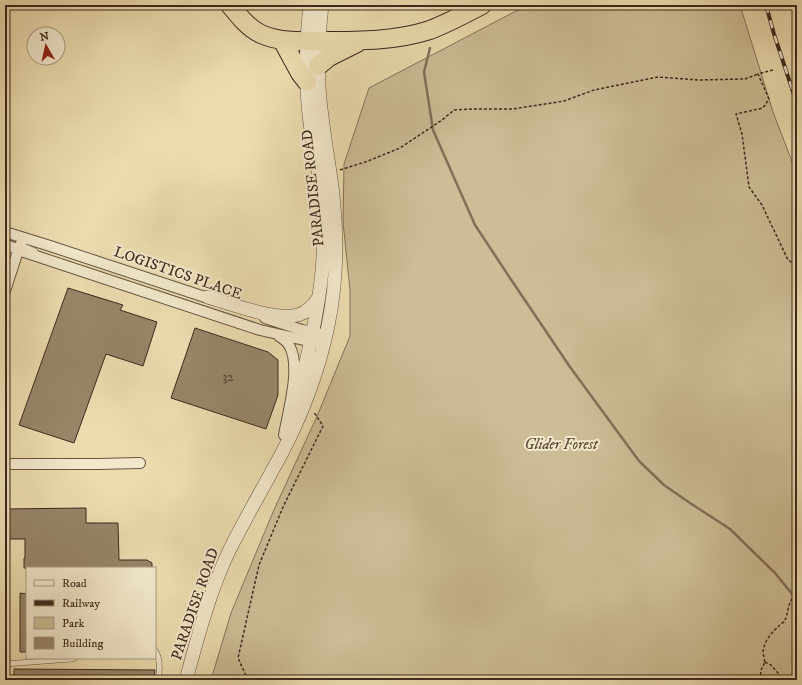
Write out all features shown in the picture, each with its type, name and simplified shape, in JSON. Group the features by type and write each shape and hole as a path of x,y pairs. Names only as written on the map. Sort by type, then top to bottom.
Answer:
{"highway":[{"path":"230,5 245,23 260,33 282,40 313,42 398,38 443,25 482,5"},
{"path":"282,40 300,73 307,82"},
{"path":"318,66 359,41"}],"street":[{"name":"PARADISE ROAD","path":"257,497 284,435 318,338 330,313 334,286 336,246 333,194 320,100 318,66 313,42 310,5"},
{"name":"PARADISE ROAD","path":"186,680 194,650 218,578 230,550 284,448 306,400 317,368 324,241 323,205 312,137 307,82 313,42 322,5"},
{"name":"LOGISTICS PLACE","path":"5,232 208,297 318,338"},
{"path":"5,291 22,237"},
{"name":"LOGISTICS PLACE","path":"5,244 18,250 274,334 318,338"},
{"path":"208,297 279,316 298,315 306,312 320,297"},
{"path":"274,334 285,340 290,346 293,354 295,370 284,435"},
{"path":"5,464 140,463"}],"lane":[{"name":"LOGISTICS PLACE","path":"22,237 24,246 33,250 216,311 243,324"},
{"path":"156,651 159,660 158,680"},
{"path":"5,664 71,659"}],"path":[{"path":"330,173 368,161 400,148 442,120 454,110 513,109 564,101 594,90 627,82 658,77 698,80 745,79 773,70"},
{"path":"758,74 769,99 763,108 736,114 742,134 750,187 762,205 788,260 797,265"},
{"path":"248,680 238,658 259,565 283,507 323,426 306,400"},
{"path":"760,680 764,662 763,647 766,640 784,621 788,608 797,593"},
{"path":"764,662 771,665 778,673 780,680"}],"green space":[{"name":"Glider Forest","path":"535,5 740,5 773,112 797,173 797,680 211,680 231,613 273,512 318,414 350,336 350,290 343,222 344,164 369,88 516,11"}],"building":[{"path":"68,288 123,305 120,310 157,322 143,366 106,354 74,443 19,425"},
{"path":"195,328 268,352 278,360 278,395 266,429 171,398"},
{"path":"86,508 86,523 118,523 119,560 147,560 152,563 152,567 24,568 25,539 5,539 5,509"},
{"path":"20,593 26,594 26,652 20,652"},
{"path":"14,669 155,670 154,680 14,680"}],"waterway":[{"path":"430,48 424,72 433,130 475,225 510,278 570,367 639,461 664,485 730,529 775,573 797,600"}],"railway":[{"path":"766,5 797,104"}]}
